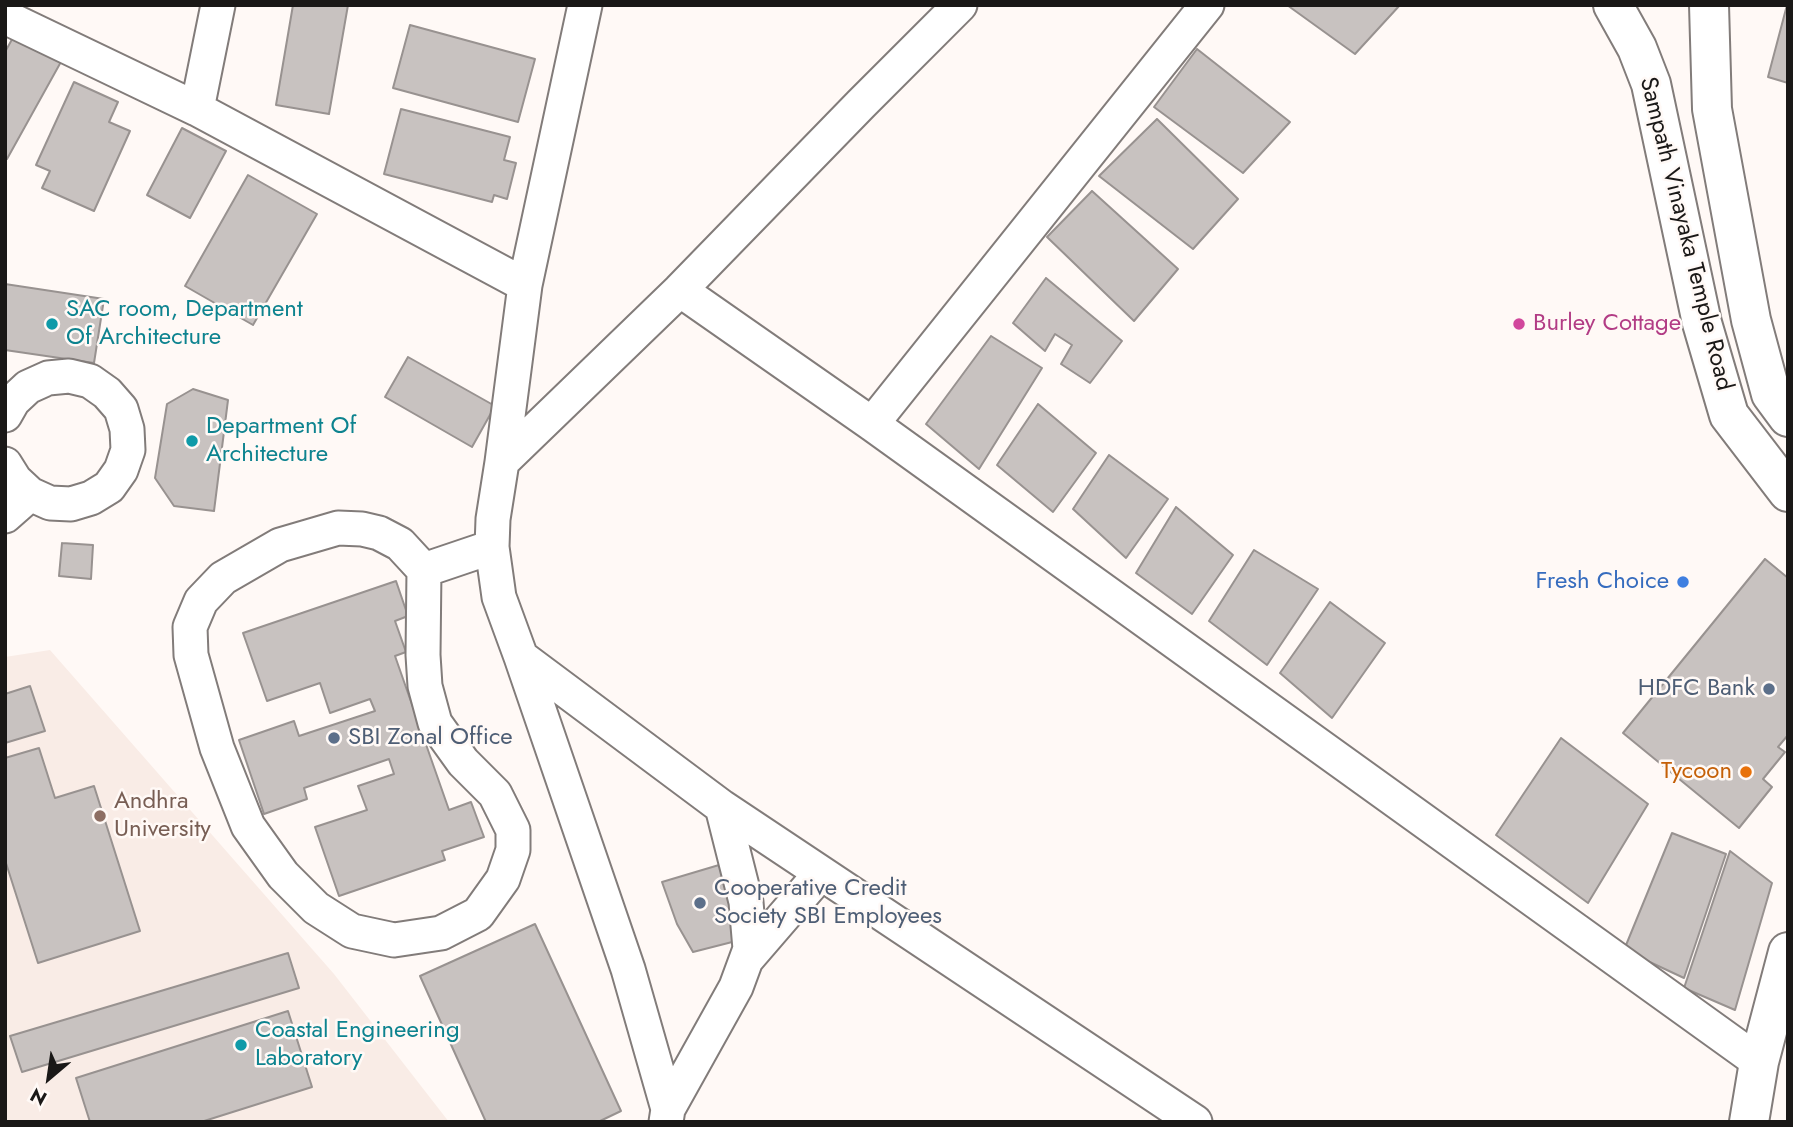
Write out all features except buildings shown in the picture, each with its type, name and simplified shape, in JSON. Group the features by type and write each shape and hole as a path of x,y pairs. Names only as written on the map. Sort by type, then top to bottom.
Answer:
{"main road":[{"name":"Sampath Vinayaka Temple Road","path":"1613,5 1637,48 1651,84 1702,323 1730,415 1788,492"},
{"name":"Sampath Vinayaka Temple Road","path":"1709,5 1712,108 1751,320 1771,394 1788,418"},
{"path":"1749,1122 1759,1062 1788,952"}],"street":[{"path":"197,109 218,5"},
{"path":"585,5 525,285 493,519 492,547 499,597 628,969 667,1116"},
{"path":"502,462 680,290 960,5"},
{"path":"872,424 1207,5"},
{"path":"5,17 197,109 525,285"},
{"path":"680,290 872,424 1759,1062"},
{"path":"5,415 13,401 28,387 48,378 69,376 90,381 107,393 121,409 127,429 128,450 121,470 109,486 91,498 71,503 50,503 30,494 15,480 5,464"},
{"path":"5,516 30,494"},
{"path":"338,528 379,533 400,544 424,570 416,610 425,686 435,723 463,762 495,794 513,830 513,850 503,879 478,914 440,933 394,940 352,932 316,908 283,875 248,826 217,748 191,656 190,627 201,601 223,578 280,545 338,528"},
{"path":"424,570 492,547"},
{"path":"521,657 722,807 1195,1122"},
{"path":"667,1116 736,987 750,949 746,902 722,807"},
{"path":"746,960 821,873"}],"shaded area":[{"name":"Andhra University","path":"50,650 334,974 449,1122 5,1122 5,657"}],"place":[{"name":"SAC room, Department Of Architecture","path":"52,324"},
{"name":"Burley Cottage","path":"1519,324"},
{"name":"Department Of Architecture","path":"192,441"},
{"name":"Fresh Choice","path":"1683,582"},
{"name":"HDFC Bank","path":"1769,689"},
{"name":"SBI Zonal Office","path":"334,738"},
{"name":"Tycoon","path":"1746,772"},
{"name":"Andhra University","path":"100,816"},
{"name":"Cooperative Credit Society SBI Employees","path":"700,903"},
{"name":"Coastal Engineering Laboratory","path":"241,1045"}]}
